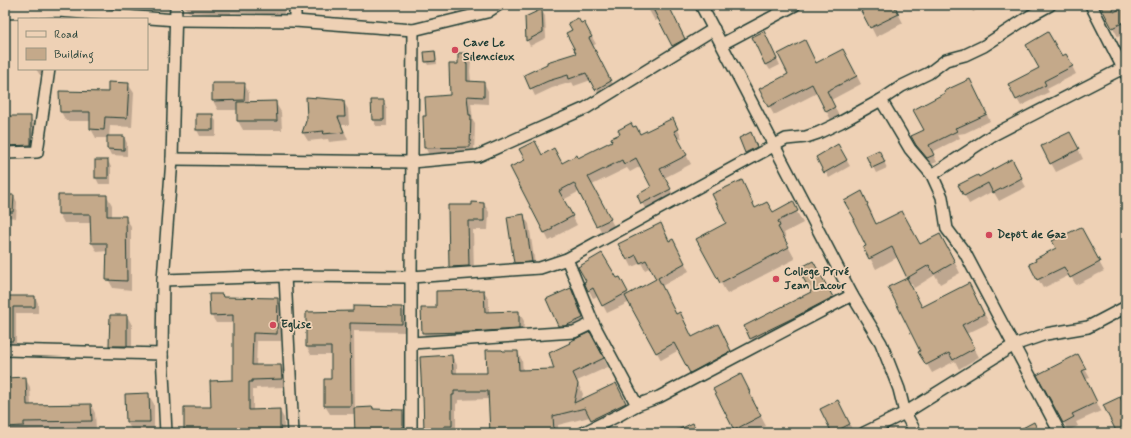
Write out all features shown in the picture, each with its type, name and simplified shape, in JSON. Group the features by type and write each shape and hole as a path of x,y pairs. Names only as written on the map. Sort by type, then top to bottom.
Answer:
{"street":[{"path":"166,433 162,354 163,280 172,159 176,5"},
{"path":"295,5 295,21"},
{"path":"148,19 295,21 413,30 487,12 498,5"},
{"path":"701,5 852,295 882,343 899,388 905,412 916,433"},
{"path":"722,44 795,5"},
{"path":"163,280 286,276 411,277 540,268 567,259 786,139 806,137 818,133 862,112 902,86 929,73 946,60 965,55 984,46 1030,16 1050,5"},
{"path":"932,175 993,135 1124,71 1091,5"},
{"path":"5,13 128,18"},
{"path":"172,159 412,162 478,156 586,108 714,29"},
{"path":"411,433 413,30"},
{"path":"5,153 37,152 49,70"},
{"path":"881,100 910,149 932,175 942,198 948,229 965,253 1060,433"},
{"path":"567,259 593,322 637,405"},
{"path":"286,276 293,433"},
{"path":"583,433 637,405 659,397 852,295"},
{"path":"864,433 905,412 1014,345 1046,334 1088,327 1124,312"},
{"path":"412,343 574,332 593,322"},
{"path":"5,350 162,354"}],"building":[{"path":"651,5 661,5 663,9 669,6 685,39 672,46"},
{"path":"873,5 894,5 899,14 870,28 861,11"},
{"path":"1100,5 1111,5 1114,12 1126,6 1126,21 1112,28"},
{"path":"542,9 543,32 526,41 525,17"},
{"path":"578,18 581,23 584,22 592,37 589,38 611,81 595,90 586,73 569,79 568,75 548,81 530,89 524,75 547,64 547,62 576,53 566,33 572,30 568,23"},
{"path":"764,31 777,59 765,65 752,37"},
{"path":"1048,32 1062,56 1066,54 1073,66 1044,81 1046,85 1016,100 1008,84 1039,68 1026,45"},
{"path":"805,40 816,63 843,49 857,76 827,91 835,107 826,112 812,84 768,107 759,89 788,74 778,54"},
{"path":"435,51 436,61 425,62 424,52"},
{"path":"458,53 467,53 467,81 484,82 484,97 467,96 469,115 471,115 470,147 424,148 423,116 426,116 425,97 450,95 449,64 458,64"},
{"path":"970,79 987,114 955,128 957,131 929,145 934,155 927,158 916,145 911,136 924,130 913,110 945,93 944,91"},
{"path":"108,82 129,83 127,118 105,117 104,130 90,129 90,112 60,112 59,91 108,92"},
{"path":"212,83 245,83 244,100 212,101"},
{"path":"306,97 344,100 345,117 338,117 344,132 323,134 324,131 302,133 307,118"},
{"path":"371,100 384,100 384,120 372,120"},
{"path":"276,101 277,121 237,121 237,102"},
{"path":"196,114 213,114 213,130 196,130"},
{"path":"5,116 31,116 31,145 5,146"},
{"path":"673,118 678,129 674,131 687,155 660,169 671,189 641,204 637,195 651,187 636,158 624,165 622,160 588,177 611,219 596,226 574,183 559,191 573,216 544,233 510,167 525,160 519,149 535,141 542,155 554,148 562,163 577,155 578,158 612,141 611,138 620,134 618,130 631,123 633,127 636,126 640,134"},
{"path":"751,132 757,147 745,153 739,138"},
{"path":"1070,132 1079,149 1050,164 1041,146"},
{"path":"107,136 124,136 124,150 107,149"},
{"path":"838,144 847,160 824,173 816,157"},
{"path":"879,150 885,162 872,168 866,156"},
{"path":"1012,159 1022,178 993,193 988,183 964,196 958,185 978,175 979,177"},
{"path":"95,160 108,160 108,178 95,178"},
{"path":"742,180 755,208 767,202 773,212 793,201 798,211 778,221 780,226 778,227 789,247 720,283 696,239 726,223 712,194"},
{"path":"862,191 876,224 902,211 920,244 940,234 955,262 934,274 929,265 907,278 892,247 869,259 863,247 866,246 853,220 855,220 844,201"},
{"path":"5,195 14,195 13,212 5,212"},
{"path":"58,195 107,195 107,216 126,216 127,281 106,280 107,243 91,243 90,214 58,214"},
{"path":"472,202 484,203 484,221 468,221 469,266 449,267 448,205 472,205"},
{"path":"524,214 532,262 514,263 507,217"},
{"path":"661,223 669,241 673,239 685,263 658,278 676,314 680,312 692,337 718,324 731,351 690,373 674,343 656,353 625,296 656,279 646,260 640,263 636,255 627,260 618,244"},
{"path":"1081,227 1100,262 1070,278 1064,267 1037,280 1029,264 1036,261 1035,259 1056,248 1052,241"},
{"path":"602,253 617,278 620,277 628,292 602,306 593,288 588,291 584,282 586,281 578,267"},
{"path":"813,261 833,297 750,339 744,326 811,292 798,269"},
{"path":"907,278 922,307 969,283 984,314 962,325 975,348 953,360 949,353 926,365 918,352 920,351 888,287"},
{"path":"571,288 583,318 565,326 558,326 546,299"},
{"path":"484,290 485,312 519,311 519,329 422,333 421,308 436,308 436,291"},
{"path":"209,294 222,294 223,297 278,298 277,334 253,333 252,365 281,365 282,379 252,380 252,382 249,382 249,410 280,409 280,433 184,433 184,407 211,407 210,381 233,380 233,315 210,316"},
{"path":"5,296 35,296 35,307 13,307 13,341 5,341"},
{"path":"353,306 402,307 402,324 350,323 351,406 324,406 324,379 331,379 331,347 306,347 306,312 353,311"},
{"path":"110,315 127,315 127,346 109,346"},
{"path":"590,332 604,358 573,373 578,384 574,403 616,383 626,403 591,420 585,408 553,416 554,431 522,430 522,432 490,433 488,391 454,391 454,395 452,395 452,426 444,426 444,431 424,431 420,357 452,355 453,373 487,373 486,350 518,351 519,370 554,369 549,353"},
{"path":"1078,354 1086,369 1082,371 1097,402 1072,414 1074,417 1063,423 1037,375"},
{"path":"741,374 761,416 734,430 713,389"},
{"path":"26,377 27,405 91,404 92,421 24,422 24,426 5,427 5,378"},
{"path":"149,393 150,422 126,422 125,394"},
{"path":"1120,397 1126,408 1126,433 1117,433 1103,405"},
{"path":"838,400 850,424 832,433 820,409"},
{"path":"373,407 373,409 403,410 403,433 355,433 354,408"},
{"path":"1034,422 1039,433 1013,433"},
{"path":"693,423 697,433 671,433"}],"place":[{"name":"Cave Le Silencieux","path":"455,50"},
{"name":"Depôt de Gaz","path":"989,235"},
{"name":"College Privé Jean Lacour","path":"776,279"},
{"name":"Eglise","path":"273,325"}]}
